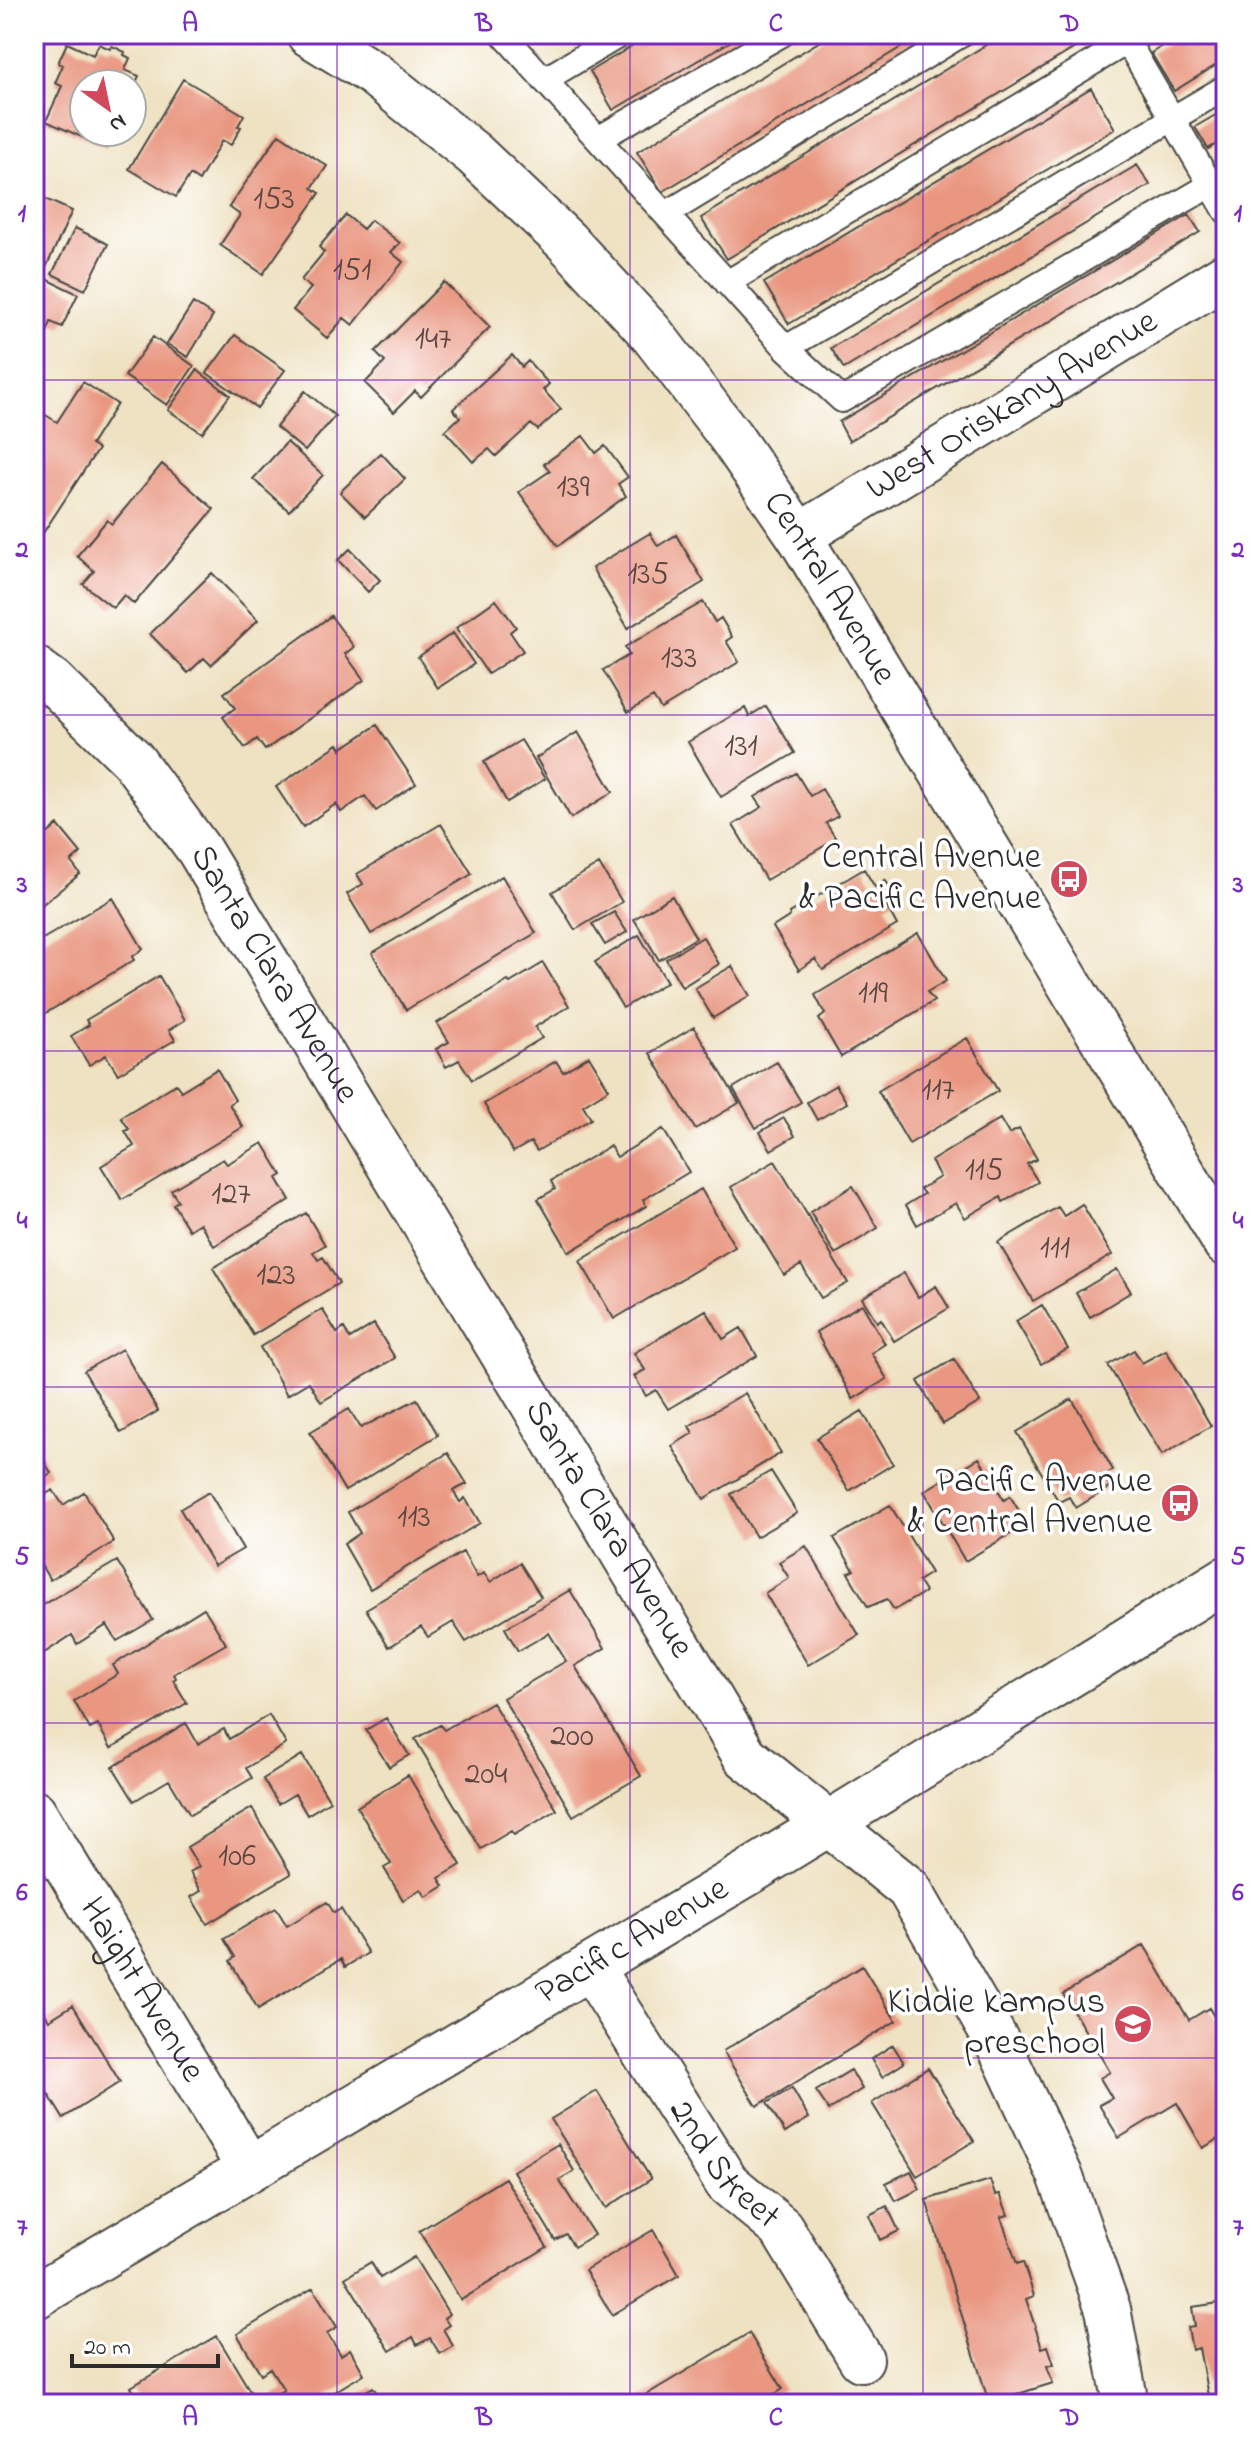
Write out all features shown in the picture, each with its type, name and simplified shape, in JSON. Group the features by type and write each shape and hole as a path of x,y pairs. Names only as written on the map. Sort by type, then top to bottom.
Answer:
{"street":[{"name":"Central Avenue","path":"309,34 387,84 474,154 566,241 651,333 730,436 799,536 1226,1244"},
{"name":"West Oriskany Avenue","path":"799,536 1226,275"},
{"name":"Santa Clara Avenue","path":"34,668 52,681 132,759 199,850 745,1756 909,1889 1000,2047 1060,2175 1108,2309 1126,2404"},
{"name":"Pacific Avenue","path":"34,2297 591,1968 1226,1579"},
{"name":"Haight Avenue","path":"34,1812 249,2168"},
{"name":"2nd Street","path":"591,1968 727,2183 781,2228 861,2359"}],"lane":[{"path":"503,34 786,348 842,400 1218,181"},
{"path":"544,80 621,34"},
{"path":"598,139 782,34"},
{"path":"666,214 962,34"},
{"path":"727,283 1130,36 1173,120 1218,181 1226,211"},
{"path":"786,348 1226,87"}],"building":[{"path":"653,34 743,34 613,110 590,71"},
{"path":"832,34 923,34 662,192 637,152"},
{"path":"1004,34 1089,34 1091,38 727,259 701,218"},
{"path":"1183,34 1226,34 1226,59 1174,91 1151,53"},
{"path":"67,43 93,55 99,44 110,49 112,46 130,58 126,68 68,68 68,131 46,121 62,86 55,83 63,65 58,63"},
{"path":"183,79 244,115 231,145 222,140 199,181 190,175 176,197 129,169 142,148 148,148 148,137"},
{"path":"1091,88 1115,129 789,324 764,283"},
{"path":"1226,109 1226,138 1208,149 1195,127"},
{"path":"279,134 327,166 312,188 320,193 263,274 220,245 240,215 229,207"},
{"path":"1137,165 1150,185 844,369 831,348"},
{"path":"34,194 72,211 44,272 34,267"},
{"path":"346,215 363,229 371,220 400,243 391,252 403,262 353,325 344,318 327,338 293,310 311,288 301,280 324,252 319,247"},
{"path":"1189,215 1200,232 849,441 839,422"},
{"path":"75,228 108,244 85,290 52,274"},
{"path":"34,273 78,294 62,327 51,322 47,332 34,326"},
{"path":"444,282 490,327 421,397 415,391 394,412 365,383 385,362 375,352"},
{"path":"193,303 213,316 188,357 167,344"},
{"path":"235,335 285,370 257,408 207,373"},
{"path":"153,337 194,366 167,405 125,376"},
{"path":"512,355 522,367 528,361 549,384 543,390 561,409 538,430 531,424 496,456 489,449 473,462 445,431 460,417 453,409"},
{"path":"197,370 230,395 202,433 168,410"},
{"path":"83,382 117,404 91,445 98,449 43,533 34,527 34,429 44,414 57,422"},
{"path":"305,391 335,416 305,451 276,427"},
{"path":"583,436 596,453 605,446 628,477 618,484 626,496 558,546 519,492 550,471 544,464"},
{"path":"287,442 323,475 289,511 253,479"},
{"path":"381,453 405,479 365,517 340,492"},
{"path":"162,464 214,509 134,604 124,595 113,608 83,584 94,571 77,556 107,520 112,524"},
{"path":"650,533 658,546 676,535 704,582 628,628 592,568"},
{"path":"350,549 380,580 368,592 338,560"},
{"path":"212,573 258,620 211,665 204,658 188,673 150,634"},
{"path":"496,600 516,627 510,632 523,651 488,674 456,628"},
{"path":"703,602 715,622 721,618 732,637 726,641 739,662 661,709 653,697 628,712 603,670 629,655 625,647"},
{"path":"331,616 354,647 345,654 364,680 265,750 257,739 245,748 223,717 235,708 224,693"},
{"path":"453,633 474,664 438,688 418,657"},
{"path":"766,706 795,753 721,797 688,742 745,708 749,716"},
{"path":"377,725 416,784 376,811 365,796 341,812 336,804 303,827 276,787 338,744 341,749"},
{"path":"578,732 613,792 571,818 536,758"},
{"path":"521,740 545,779 507,802 484,762"},
{"path":"796,773 810,796 822,789 838,816 826,823 836,839 766,880 733,825 762,807 755,797"},
{"path":"34,817 47,834 58,825 81,853 71,862 80,874 34,911"},
{"path":"441,824 472,874 371,934 347,894 363,884 357,874"},
{"path":"599,864 622,902 575,930 552,892"},
{"path":"864,869 875,887 885,880 897,898 886,905 897,925 823,970 815,959 799,970 773,927 790,916 789,913"},
{"path":"502,876 536,933 406,1010 372,953"},
{"path":"672,896 696,938 659,960 634,919"},
{"path":"113,898 143,949 132,957 134,960 41,1016 34,1005 34,944"},
{"path":"614,912 627,932 605,945 592,924"},
{"path":"918,933 946,981 927,992 934,1001 841,1057 819,1019 825,1014 815,995"},
{"path":"639,935 667,982 623,1008 595,962"},
{"path":"703,937 719,964 682,987 666,959"},
{"path":"543,963 569,1006 535,1027 542,1038 472,1080 459,1060 446,1067 436,1049 449,1042 437,1023"},
{"path":"732,966 750,996 713,1018 695,988"},
{"path":"159,976 185,1020 169,1030 175,1040 118,1074 106,1055 89,1065 71,1036 89,1025 86,1020"},
{"path":"694,1027 739,1103 695,1129 650,1053"},
{"path":"967,1038 998,1091 909,1144 878,1091"},
{"path":"589,1056 609,1089 583,1105 591,1119 537,1151 531,1142 513,1152 484,1104 556,1061 563,1072"},
{"path":"777,1062 801,1102 756,1128 733,1088"},
{"path":"217,1069 235,1100 229,1104 243,1127 122,1200 101,1166 134,1146 121,1117 176,1084 181,1091"},
{"path":"836,1085 847,1103 817,1120 807,1102"},
{"path":"784,1118 795,1136 771,1150 760,1132"},
{"path":"1000,1119 1009,1134 1019,1129 1037,1159 1027,1164 1038,1182 1003,1202 1001,1197 965,1218 956,1203 917,1225 906,1205 924,1194 920,1189 940,1177 931,1161"},
{"path":"663,1129 689,1172 643,1200 646,1206 569,1252 538,1199 555,1189 551,1181 610,1146 617,1157"},
{"path":"263,1143 282,1175 277,1178 290,1200 214,1246 200,1223 189,1230 173,1204 178,1201 171,1190 223,1159 227,1164"},
{"path":"775,1161 848,1283 821,1298 801,1265 784,1275 731,1187"},
{"path":"853,1186 878,1228 835,1254 810,1212"},
{"path":"701,1189 735,1247 614,1319 580,1261"},
{"path":"1082,1204 1112,1255 1033,1301 998,1242 1058,1207 1064,1216"},
{"path":"306,1213 325,1245 313,1252 318,1260 323,1257 339,1283 253,1335 213,1268"},
{"path":"1117,1269 1131,1292 1090,1317 1076,1293"},
{"path":"904,1273 918,1297 936,1286 949,1308 894,1341 881,1319 877,1322 862,1298"},
{"path":"862,1304 885,1344 871,1353 887,1379 853,1399 816,1332"},
{"path":"1042,1305 1068,1349 1041,1364 1016,1321"},
{"path":"322,1309 337,1333 344,1328 350,1339 374,1324 395,1358 321,1402 309,1382 287,1395 260,1347"},
{"path":"706,1310 723,1339 741,1328 757,1356 668,1409 656,1390 646,1396 634,1376 645,1370 634,1353"},
{"path":"122,1349 158,1411 121,1433 84,1371"},
{"path":"1134,1350 1142,1363 1166,1350 1211,1426 1162,1455 1108,1365"},
{"path":"954,1359 980,1402 943,1424 918,1381"},
{"path":"745,1393 781,1453 704,1499 672,1446 693,1433 689,1426"},
{"path":"417,1399 438,1435 345,1491 310,1432 349,1409 361,1428"},
{"path":"1072,1399 1113,1470 1104,1476 1110,1487 1076,1508 1069,1497 1059,1502 1017,1432"},
{"path":"862,1411 893,1464 849,1491 817,1438"},
{"path":"34,1443 51,1473 34,1483"},
{"path":"448,1453 467,1484 453,1491 460,1502 465,1498 480,1523 370,1589 344,1544 360,1533 348,1512"},
{"path":"979,1458 1004,1500 1010,1496 1027,1524 965,1561 924,1491"},
{"path":"771,1471 797,1513 756,1537 731,1494"},
{"path":"53,1490 63,1505 84,1492 114,1542 50,1580 34,1554 34,1501"},
{"path":"209,1492 243,1549 214,1566 180,1509"},
{"path":"890,1505 931,1573 918,1581 925,1592 894,1610 887,1599 868,1607 848,1573 854,1570 834,1538"},
{"path":"806,1546 859,1635 808,1665 765,1593 789,1578 779,1562"},
{"path":"463,1552 477,1577 484,1573 490,1582 520,1563 541,1597 466,1642 453,1622 428,1637 421,1627 389,1647 366,1609"},
{"path":"117,1561 153,1620 117,1641 107,1625 77,1644 72,1635 44,1653 34,1636 34,1610"},
{"path":"570,1590 605,1648 575,1666 641,1776 573,1816 503,1698 566,1661 549,1633 518,1651 505,1628"},
{"path":"204,1608 226,1644 174,1674 176,1678 173,1680 187,1703 111,1748 98,1725 90,1729 74,1701 118,1674 113,1665"},
{"path":"492,1702 557,1810 514,1835 511,1831 481,1849 415,1739 440,1725 444,1730"},
{"path":"269,1715 286,1744 246,1768 252,1778 190,1815 169,1780 134,1801 113,1767 186,1723 198,1744 224,1729 229,1739"},
{"path":"386,1718 409,1755 389,1767 366,1730"},
{"path":"302,1755 330,1801 307,1815 295,1794 278,1804 263,1779"},
{"path":"408,1775 461,1865 439,1878 444,1886 426,1897 421,1889 403,1900 384,1868 391,1864 357,1807"},
{"path":"252,1808 291,1874 207,1924 191,1897 201,1891 190,1872 199,1867 187,1847"},
{"path":"327,1902 334,1913 341,1909 368,1953 345,1967 341,1959 258,2009 230,1961 235,1957 224,1939 276,1908 287,1926"},
{"path":"1144,1945 1189,2020 1209,2008 1226,2037 1226,2134 1203,2148 1177,2103 1119,2138 1099,2105 1112,2098 1100,2078 1110,2072 1063,1994"},
{"path":"862,1966 896,2021 757,2106 723,2051"},
{"path":"38,2002 49,2020 73,2005 120,2082 63,2118 34,2071 34,2004"},
{"path":"893,2045 904,2063 882,2077 871,2059"},
{"path":"928,2068 974,2141 917,2176 872,2103"},
{"path":"851,2070 862,2089 829,2110 816,2091"},
{"path":"792,2088 809,2118 785,2133 767,2103"},
{"path":"597,2091 651,2179 606,2208 551,2119"},
{"path":"558,2144 574,2171 559,2180 594,2235 574,2247 566,2234 555,2240 513,2171"},
{"path":"911,2171 920,2189 896,2201 886,2183"},
{"path":"505,2178 547,2247 461,2300 419,2231"},
{"path":"990,2180 995,2195 1000,2194 1008,2215 1001,2217 1017,2264 1023,2262 1034,2296 1026,2299 1042,2348 1048,2346 1054,2364 1047,2366 1053,2383 989,2403 926,2200"},
{"path":"887,2206 899,2231 880,2240 869,2215"},
{"path":"653,2230 679,2275 612,2315 585,2270"},
{"path":"414,2257 449,2314 444,2318 449,2325 443,2329 453,2346 440,2354 430,2338 417,2345 413,2337 390,2351 345,2278 371,2262 380,2278"},
{"path":"313,2288 337,2327 327,2333 341,2355 350,2349 364,2374 314,2404 278,2404 273,2396 284,2390 270,2368 261,2374 237,2334"},
{"path":"1226,2302 1226,2404 1203,2404 1202,2397 1208,2396 1199,2348 1192,2350 1188,2327 1195,2326 1192,2307"},
{"path":"749,2333 783,2389 758,2404 631,2404"},
{"path":"217,2336 253,2396 241,2404 141,2404 131,2387"},
{"path":"373,2387 384,2404 345,2404"}],"place":[{"name":"Central Avenue & Pacific Avenue","path":"1069,879"},
{"name":"Pacific Avenue & Central Avenue","path":"1180,1503"},
{"name":"Kiddie kampus preschool","path":"1133,2024"}]}
